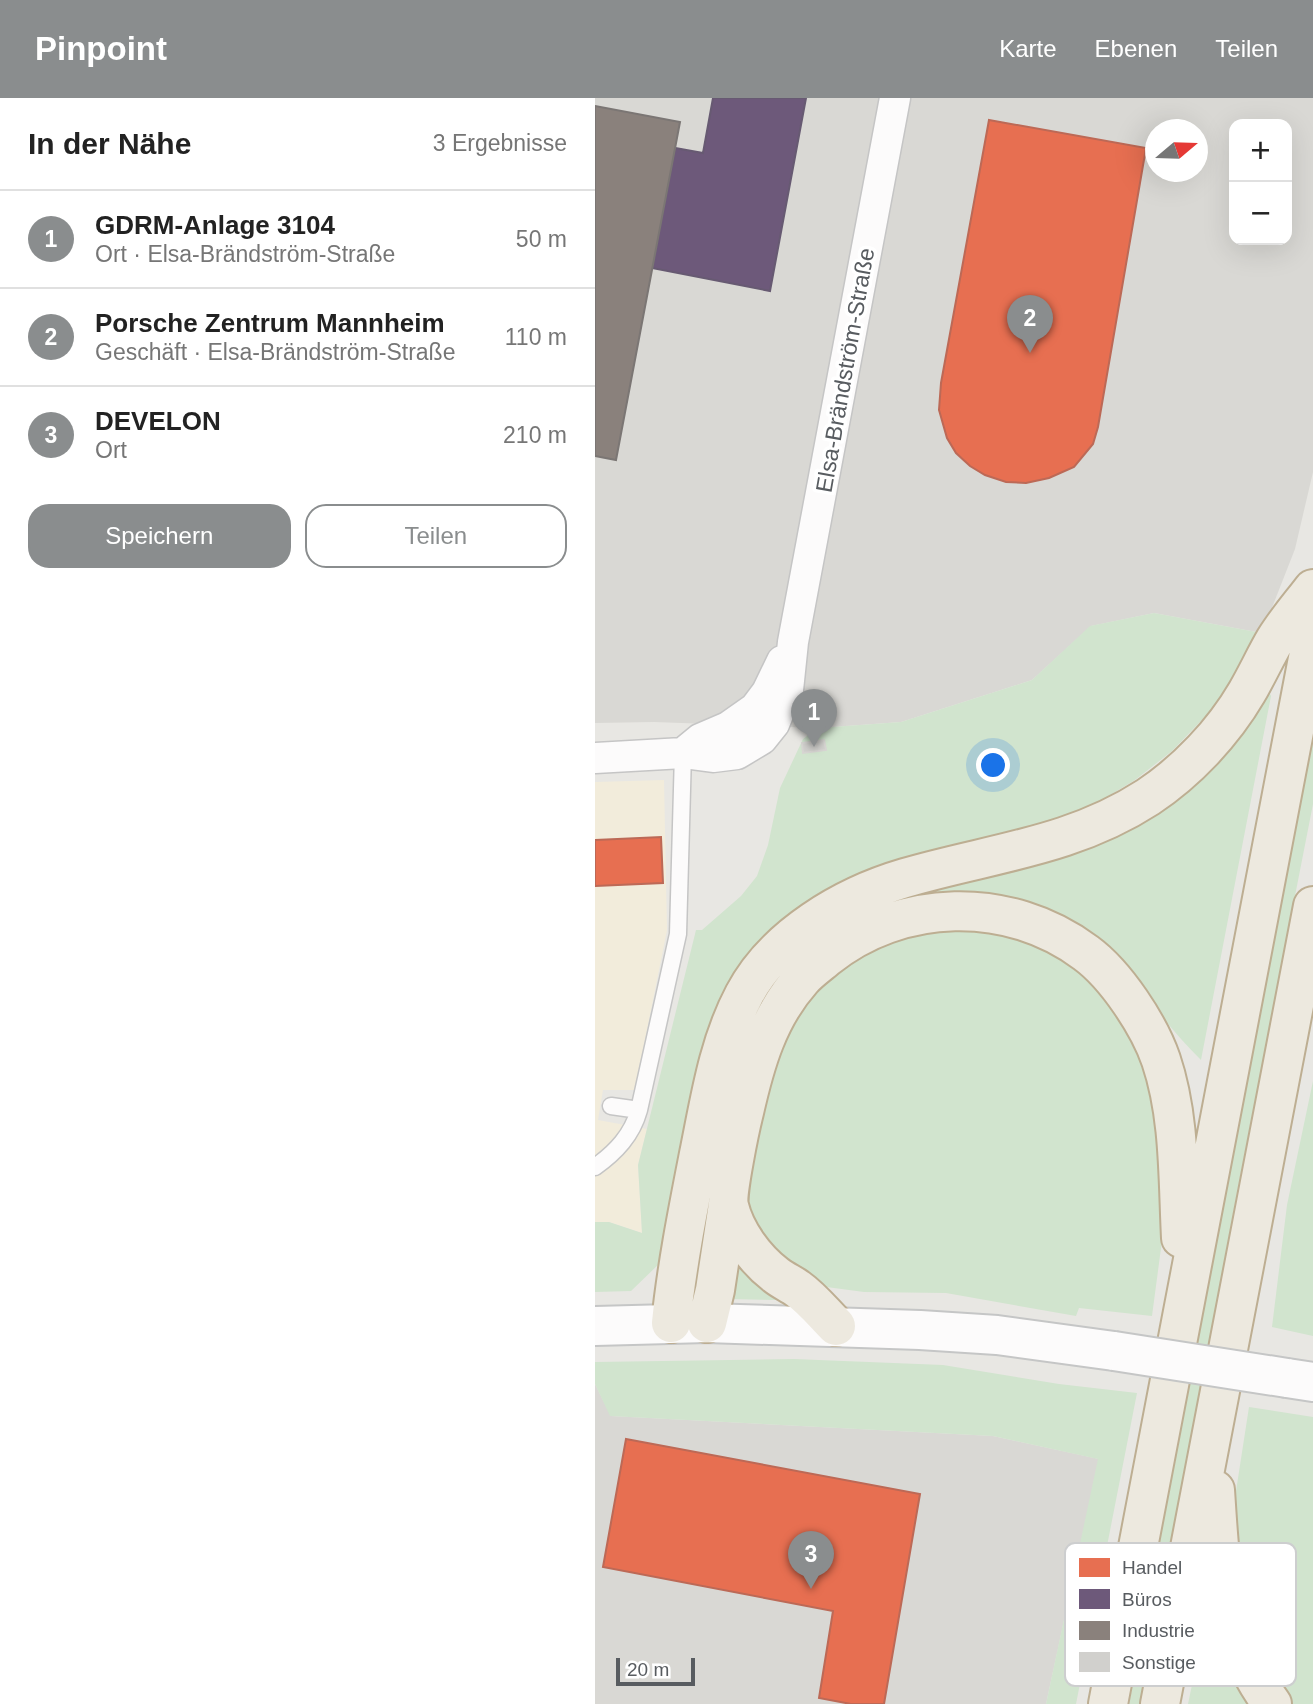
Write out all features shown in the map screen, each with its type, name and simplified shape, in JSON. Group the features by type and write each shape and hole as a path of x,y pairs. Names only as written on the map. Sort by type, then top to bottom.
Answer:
{"highway":[{"path":"689,1323 676,1267 717,1063 744,994 772,958 814,920 859,895 916,875 1041,845 1097,824 1150,795 1194,758 1227,722 1275,639 1313,589"},
{"path":"1138,1543 1313,632"},
{"path":"1191,1543 1313,906"},
{"path":"689,1323 715,1290 740,1129 760,1048 785,1000 804,976 853,938 910,915 943,911 975,911 1010,917 1045,929 1087,953 1116,983 1144,1025 1161,1059 1174,1116 1185,1297"},
{"path":"728,1204 739,1228 760,1261 799,1290 836,1326"},
{"path":"1211,1437 1218,1543"},
{"path":"1108,1704 1111,1686"},
{"path":"1160,1704 1163,1686"},
{"path":"1261,1686 1272,1704"}],"main road":[{"path":"595,1326 689,1323 836,1326 996,1335 1300,1380"}],"street":[{"name":"Elsa-Brändström-Straße","path":"683,753 755,708 767,692 793,642 895,98"},
{"path":"595,758 683,753"}],"lane":[{"path":"595,1167 608,1158 634,1128 678,934 683,753"},
{"path":"611,1106 639,1110"}],"shaded area":[{"path":"595,98 1313,98 1313,472 1295,549 1262,633 1154,613 1091,626 1032,680 901,722 818,728 654,722 595,723"},
{"path":"664,780 667,930 635,1090 603,1090 598,1120 647,1129 638,1165 642,1233 609,1222 595,1222 595,782"},
{"path":"595,1384 611,1416 993,1436 1099,1459 1081,1543 1065,1543 1065,1616 1046,1704 595,1704"}],"green space":[{"path":"1154,613 1262,633 1224,697 1172,751 1135,780 1095,804 1033,826 726,992 701,1053 660,1263 631,1291 595,1292 595,1222 609,1222 642,1233 638,1165 696,930 702,930 741,896 757,876 768,845 780,788 803,739 818,728 901,722 1032,680 1090,626"},
{"path":"1266,692 1271,696 1201,1060 1116,965 1083,938 1041,915 996,901 958,898 920,901 884,910 849,926 817,946 789,972 766,1002 749,1036 737,1082 705,1276 698,1294 693,1294 689,1278 690,1262 729,1077 751,1016 766,989 786,964 810,941 863,909 927,888 1059,855 1126,827 1166,801 1203,769"},
{"path":"1313,737 1313,804 1171,1543 1160,1543"},
{"path":"958,923 1038,941 1106,990 1155,1087 1165,1218 1152,1316 1079,1308 1076,1316 946,1293 864,1292 819,1286 758,1238 746,1199 747,1179 785,1025 850,955"},
{"path":"1313,1081 1313,1336 1272,1327 1287,1205"},
{"path":"733,1246 781,1296 777,1300 728,1299"},
{"path":"794,1359 943,1365 1059,1384 1137,1393 1108,1543 1080,1543 1098,1459 993,1436 610,1416 595,1384 595,1362"},
{"path":"1249,1407 1313,1417 1313,1704 1284,1704 1273,1686 1296,1686 1296,1543 1238,1543 1234,1504"},
{"path":"1065,1614 1065,1686 1080,1686 1076,1704 1046,1704"},
{"path":"1132,1686 1144,1686 1141,1704 1129,1704"},
{"path":"1192,1686 1245,1686 1253,1704 1188,1704"}],"building: Handel":[{"path":"989,120 1145,148 1098,427 1093,444 1074,467 1049,478 1026,483 1006,482 985,475 970,466 956,453 947,438 939,410 941,383"},
{"path":"661,837 663,883 595,886 595,840"},
{"path":"626,1439 920,1494 884,1704 851,1704 819,1698 833,1611 603,1567"}],"building: Büros":[{"path":"713,98 806,98 770,291 652,268 675,148 703,153"}],"building: Industrie":[{"path":"595,106 680,122 616,460 595,456"}],"building: Sonstige":[{"path":"824,740 826,750 803,753 802,743"}],"place":[{"name":"Porsche Zentrum Mannheim","path":"1030,353"},
{"name":"GDRM-Anlage 3104","path":"814,747"},
{"name":"DEVELON","path":"811,1589"}]}
